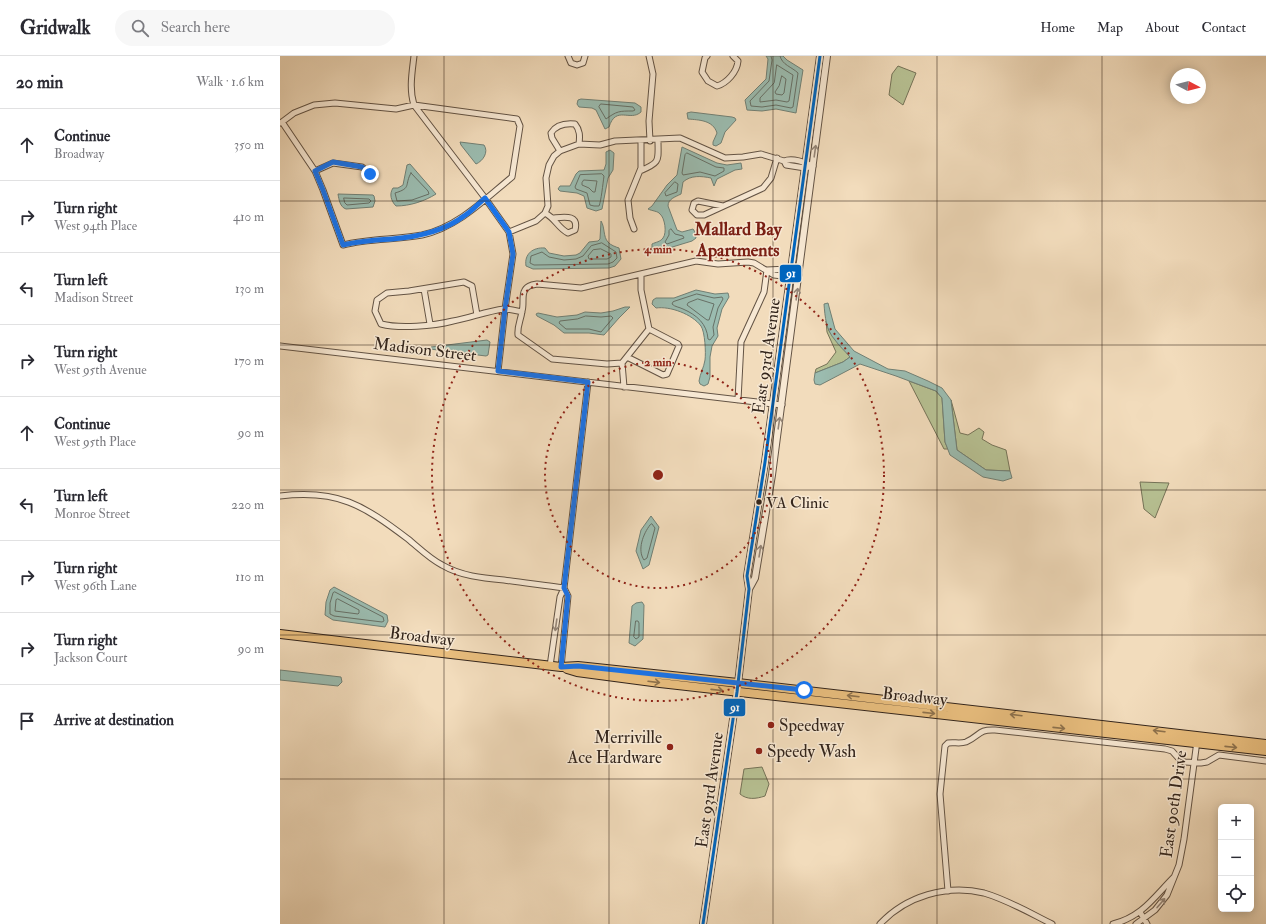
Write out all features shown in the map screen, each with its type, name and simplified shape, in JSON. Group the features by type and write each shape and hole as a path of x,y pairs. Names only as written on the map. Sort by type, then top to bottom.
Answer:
{"main road":[{"name":"Broadway","path":"280,634 550,666 578,666 738,682 1197,740 1266,751"},
{"name":"Broadway","path":"561,667 577,672 737,692 1197,740 1266,744"}],"street":[{"path":"414,56 411,86 411,96 414,106 485,198 509,232 513,254 498,371"},
{"path":"568,56 571,63 577,65 583,63 585,56"},
{"path":"649,56 653,74 649,121 650,141"},
{"path":"707,56 705,58 702,72 708,81 716,86 720,85 729,78 737,68 738,61 733,56"},
{"name":"East 93rd Avenue","path":"704,924 737,692 749,588 747,576 763,479 820,56"},
{"name":"East 93rd Avenue","path":"749,588 756,578 772,475 827,56"},
{"path":"334,103 396,109 414,106 517,119 520,126 512,177 464,217 447,227 423,235 393,239 357,241 343,245 315,171 281,123 294,113 314,105 334,103"},
{"path":"560,151 552,138 551,133 554,128 563,125 575,124 580,134 579,144"},
{"path":"509,232 536,221 545,213 548,206 546,178 548,165 554,156 560,151 579,144 600,145 616,141 650,141 680,138 725,158 761,154 784,161 787,159 813,166"},
{"path":"640,171 657,162 658,140"},
{"path":"634,229 630,218 628,200 642,168 641,141"},
{"path":"723,206 698,201 694,204 692,210 695,214 701,216 763,188 771,178 777,158"},
{"path":"315,171 333,162 362,167 370,174"},
{"path":"545,213 553,218"},
{"path":"641,274 642,290 649,329 622,363 608,364 552,359 518,336 517,328 522,312 524,293 531,285 537,284 581,288 696,261 718,264 748,262 754,263 767,270 782,269 791,274 799,275"},
{"path":"738,400 741,342 764,292 767,270"},
{"path":"477,315 472,286 464,282 424,289 387,293 377,300 374,311 380,324 391,327 452,322 505,309 522,312"},
{"path":"424,289 430,324"},
{"path":"628,357 663,375 667,374 679,346 678,344 649,329"},
{"name":"Madison Street","path":"280,346 782,405"},
{"path":"622,363 624,387"},
{"path":"550,666 560,597 564,588 588,382"},
{"path":"280,496 303,494 341,499 356,504 386,522 441,565 459,573 478,577 564,588"},
{"path":"561,667 568,596 564,588"},
{"path":"948,891 940,794 946,746 948,743 967,742 986,730 995,730 1165,749 1176,754 1181,761 1194,763 1207,762 1219,756 1266,761"},
{"name":"East 90th Drive","path":"1175,876 1147,907 1134,916 1137,924 1155,910 1167,895 1173,884 1182,854 1197,740"},
{"path":"880,924 893,912 915,899 927,894 961,890 993,896 1052,924"},
{"path":"1140,912 1147,924"},
{"path":"1113,924 1134,916"}],"green space":[{"path":"898,66 916,73 903,105 889,95 892,74"},
{"path":"826,321 829,331 850,357 843,362 815,373 816,369 827,364 836,352 827,332"},
{"path":"909,381 936,391 942,398 945,442 948,449 944,449"},
{"path":"951,400 960,433 968,435 979,428 984,432 982,439 992,445 1006,450 1010,471 986,470 957,450"},
{"path":"1140,482 1169,483 1155,518 1144,509"},
{"path":"762,767 769,784 765,796 752,798 740,794 744,769"}],"water":[{"path":"766,56 783,56 803,70 796,113 776,109 762,111 747,110 745,100 766,79 768,59"},
{"path":"578,100 635,103 641,107 641,112 637,115 619,115 612,120 609,127 605,129 596,110 592,108 579,107 577,104"},
{"path":"691,112 732,117 736,120 725,132 721,143 716,146 713,145 717,133 715,129 709,123 688,119 687,113"},
{"path":"460,142 484,145 486,153 483,159 476,164"},
{"path":"682,147 717,163 727,165 741,163 742,169 735,170 717,179 714,186 711,178 704,177 693,177 683,182 681,194 674,197 668,206 677,230 682,232 693,229 696,238 692,241 656,252 652,251 652,244 663,238 665,226 662,216 659,213 648,209 677,175"},
{"path":"610,150 614,153 613,170 608,178 602,209 596,211 587,208 584,196 577,193 560,191 558,189 560,186 570,186 579,171 604,170 606,164 606,152"},
{"path":"410,164 436,194 417,203 396,206 391,197 392,190 393,188 398,188 403,185 407,165"},
{"path":"338,194 373,195 375,201 373,207 346,209 341,205"},
{"path":"601,221 606,240 613,246 619,248 621,259 615,266 609,268 533,269 526,266 526,258 530,252 541,248 545,248 549,253 564,256 576,255 580,253 589,242 598,241 600,239"},
{"path":"696,290 715,294 728,293 729,297 722,309 717,328 718,336 712,346 710,357 710,377 708,384 704,386 700,384 699,381 705,357 704,338 701,326 692,318 680,312 668,308 656,308 652,304 653,300 656,298 674,298"},
{"path":"828,303 835,329 854,351 888,369 905,371 942,388 951,400 957,450 986,470 1010,471 1012,478 1003,481 983,477 950,455 945,442 942,398 936,391 860,364 820,385 815,384 815,373 843,362 850,357 838,344 828,328 824,304"},
{"path":"630,307 604,335 589,333 564,333 536,314 538,313 557,317 577,315 585,312 601,313"},
{"path":"487,340 490,342 488,355 486,356 430,349 431,347"},
{"path":"651,516 659,527 649,565 643,569 636,551 641,530"},
{"path":"334,587 387,615 388,621 385,627 333,620 325,615 326,602 330,590"},
{"path":"642,602 644,605 643,639 635,646 629,643 632,606 636,603"},
{"path":"280,670 341,677 342,682 338,686 280,680"}],"transit line":[{"name":"91","path":"703,924 737,692 749,589 747,576 765,462 820,56"}],"place":[{"name":"VA Clinic","path":"759,502"},
{"name":"Speedway","path":"771,725"},
{"name":"Merriville Ace Hardware","path":"670,747"},
{"name":"Speedy Wash","path":"759,751"}],"district":[{"name":"Mallard Bay Apartments","path":"738,239"}],"route":[{"path":"370,174 362,167 333,162 315,171 343,245 357,241 393,239 423,235 447,227 464,217 485,198 509,232 513,254 498,371 588,382 564,588 568,596 561,667 578,666 804,690"}]}
